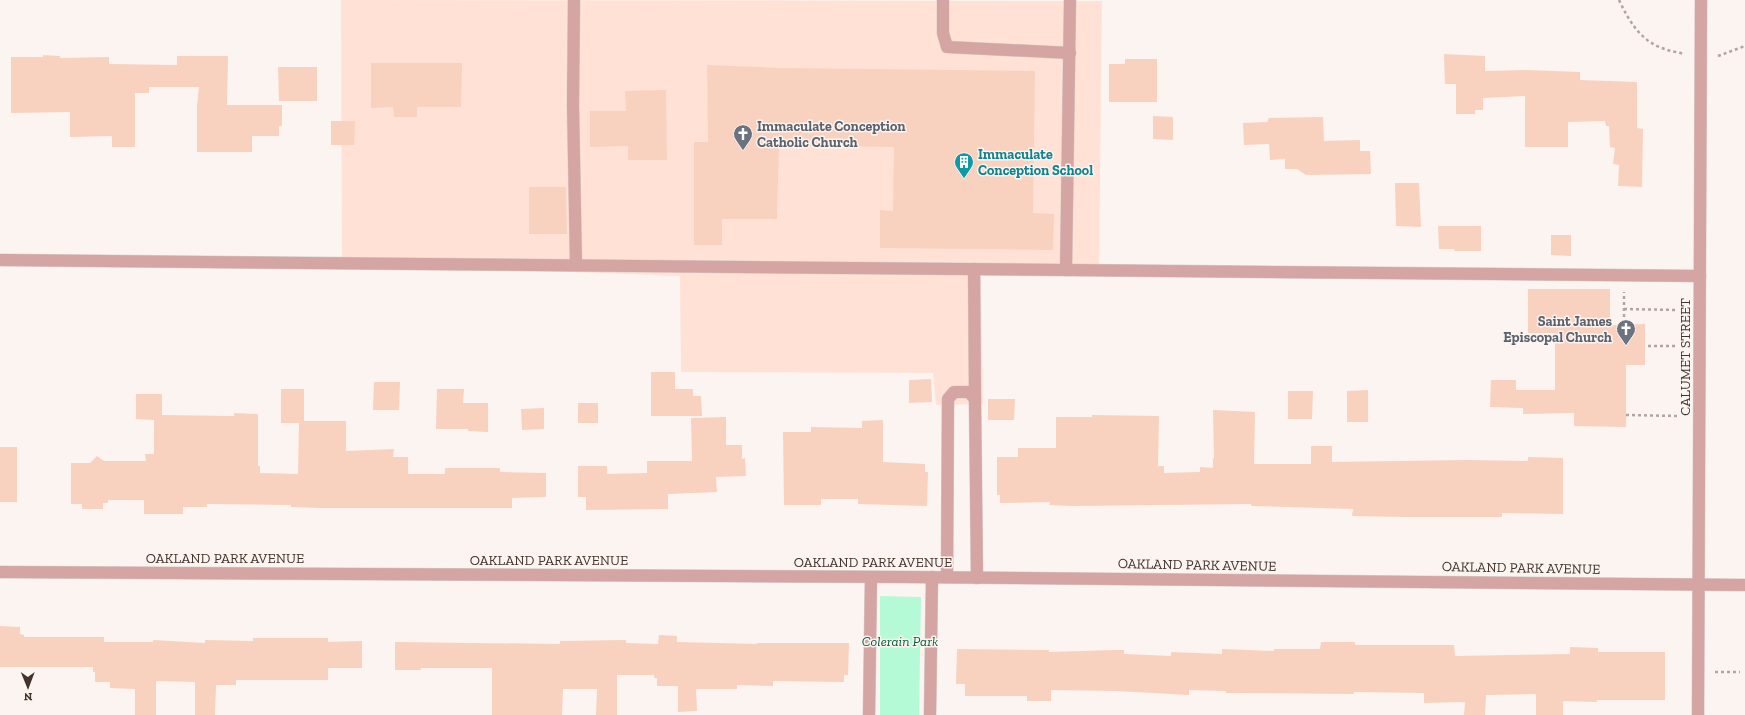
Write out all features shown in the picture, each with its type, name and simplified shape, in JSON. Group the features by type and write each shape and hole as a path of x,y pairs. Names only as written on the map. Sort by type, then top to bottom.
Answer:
{"street":[{"path":"574,0 573,105 576,265"},
{"path":"943,0 943,33 947,47 1070,53"},
{"path":"1066,270 1070,0"},
{"name":"CALUMET STREET","path":"1698,715 1701,0"},
{"path":"0,260 1700,276"},
{"path":"974,269 977,578"},
{"path":"947,577 948,399 954,392 969,392 975,399"},
{"name":"OAKLAND PARK AVENUE","path":"0,572 947,577 1745,585"},
{"path":"869,715 871,577"},
{"path":"930,715 932,577"}],"path":[{"path":"1619,0 1629,22 1644,38 1663,48 1685,54"},
{"path":"1718,56 1745,46"},
{"path":"1624,288 1624,323"},
{"path":"1624,309 1677,310"},
{"path":"1648,346 1677,346"},
{"path":"1626,415 1678,416"},
{"path":"1715,672 1740,672"}],"shaded area":[{"path":"341,0 1102,1 1099,270 981,269 983,404 936,405 933,373 681,372 680,276 342,263"}],"green space":[{"name":"Colerain Park","path":"880,596 921,597 919,715 880,715"}],"building":[{"path":"1444,54 1485,56 1485,71 1527,70 1580,72 1580,80 1637,82 1637,128 1643,129 1642,187 1618,186 1619,165 1613,164 1615,148 1610,147 1609,126 1606,126 1605,121 1568,122 1568,147 1525,147 1525,96 1483,98 1483,110 1475,110 1475,114 1456,114 1456,84 1445,84"},
{"path":"43,55 60,56 60,58 109,57 109,64 177,65 177,56 228,56 227,105 282,105 282,126 279,126 279,136 252,136 252,152 197,152 197,106 199,87 149,87 149,93 135,93 135,147 112,147 112,136 70,137 70,112 11,113 11,57 43,57"},
{"path":"1125,59 1157,59 1157,102 1109,102 1109,64 1125,64"},
{"path":"371,63 462,63 461,107 417,107 417,117 394,117 393,107 371,108"},
{"name":"Immaculate Conception School","path":"707,65 780,68 1035,71 1033,213 1054,214 1053,250 880,248 880,210 893,211 894,147 779,145 777,219 722,219 722,245 694,245 694,142 708,142"},
{"path":"278,67 317,67 317,101 279,101"},
{"path":"666,90 667,160 628,160 628,146 590,147 590,111 626,111 625,91"},
{"path":"1153,116 1173,117 1173,140 1153,139"},
{"path":"1323,117 1324,141 1360,140 1360,151 1370,151 1371,174 1306,175 1297,169 1285,169 1285,159 1270,160 1269,144 1244,145 1243,123 1267,122 1269,118"},
{"path":"331,121 355,121 354,145 331,145"},
{"path":"1395,183 1419,183 1421,227 1396,226"},
{"path":"529,187 566,187 567,234 529,234"},
{"path":"1438,226 1481,226 1481,251 1454,251 1454,249 1439,249"},
{"path":"1551,235 1571,235 1571,256 1551,255"},
{"path":"1528,289 1610,289 1610,325 1645,324 1645,365 1626,365 1626,427 1574,426 1574,413 1523,414 1523,408 1490,407 1491,380 1516,380 1516,390 1555,390 1555,333 1528,333"},
{"path":"651,372 675,372 675,389 693,389 693,396 701,396 702,416 651,416"},
{"path":"931,379 932,402 909,403 909,380"},
{"path":"374,382 400,382 399,410 373,410"},
{"path":"281,389 304,389 304,421 346,421 346,451 394,449 393,457 408,457 408,474 445,474 445,468 500,468 500,472 546,473 546,497 512,498 512,508 321,508 291,507 291,505 207,504 207,507 183,507 183,514 144,514 144,500 108,500 108,503 103,503 103,509 82,509 82,504 71,504 71,463 90,463 97,456 104,461 146,461 145,454 154,454 154,420 136,419 136,394 162,394 162,415 234,416 234,413 258,414 258,466 260,466 260,473 298,474 299,423 281,423"},
{"path":"437,389 464,389 463,403 488,403 488,432 468,431 468,429 436,429"},
{"path":"1368,390 1368,422 1347,422 1347,391"},
{"path":"1288,391 1313,391 1312,419 1288,419"},
{"path":"988,399 1015,399 1014,420 988,420"},
{"path":"578,403 598,403 598,423 578,423"},
{"path":"544,408 544,429 522,430 521,409"},
{"path":"1213,410 1255,412 1254,464 1311,464 1311,446 1332,446 1332,462 1467,460 1528,461 1528,457 1563,458 1563,514 1502,513 1502,517 1352,516 1353,509 1251,506 1251,504 1071,506 1049,505 1050,502 1000,503 1000,495 997,495 997,457 1018,457 1018,448 1056,448 1056,417 1092,417 1092,415 1159,416 1158,466 1164,466 1164,473 1200,472 1200,467 1213,468"},
{"path":"726,417 726,445 742,445 742,459 745,458 746,476 716,477 717,492 668,494 668,509 586,510 586,497 578,497 578,466 607,466 607,474 647,473 647,461 692,461 691,418"},
{"path":"883,420 883,462 925,464 925,472 928,472 927,506 858,504 858,499 821,499 821,505 784,505 783,432 811,432 811,427 862,428 862,421"},
{"path":"0,447 17,447 17,502 0,502"},
{"path":"0,626 20,627 20,634 24,635 24,637 104,637 104,642 153,642 153,640 205,643 205,640 253,641 253,638 328,638 328,642 362,641 362,668 328,668 328,680 236,680 236,685 216,685 215,715 195,715 195,682 156,681 156,715 135,715 135,689 110,688 110,682 95,682 95,672 93,672 93,667 0,667"},
{"path":"659,635 677,636 677,642 757,644 849,643 848,675 844,675 844,682 773,681 773,686 737,685 737,689 696,689 697,711 678,712 678,686 657,686 657,678 654,678 654,675 617,675 617,715 596,715 597,689 563,689 562,715 492,715 492,668 421,668 421,670 395,670 395,642 560,644 560,641 626,640 626,643 658,644"},
{"path":"1321,642 1355,642 1355,645 1454,645 1455,656 1570,654 1570,647 1598,648 1598,652 1665,652 1665,700 1597,700 1597,702 1563,701 1563,715 1536,715 1536,694 1486,695 1485,715 1464,715 1465,702 1424,703 1424,693 1226,693 1226,691 1189,690 1189,695 1116,691 1051,690 1051,701 1027,701 1027,696 965,696 965,684 956,684 957,649 1049,650 1049,652 1124,650 1124,654 1171,656 1171,652 1222,654 1222,649 1274,651 1274,649 1320,649"}],"place":[{"name":"Immaculate Conception Catholic Church","path":"743,151"},
{"name":"Immaculate Conception School","path":"964,179"},
{"name":"Saint James Episcopal Church","path":"1626,346"}]}
